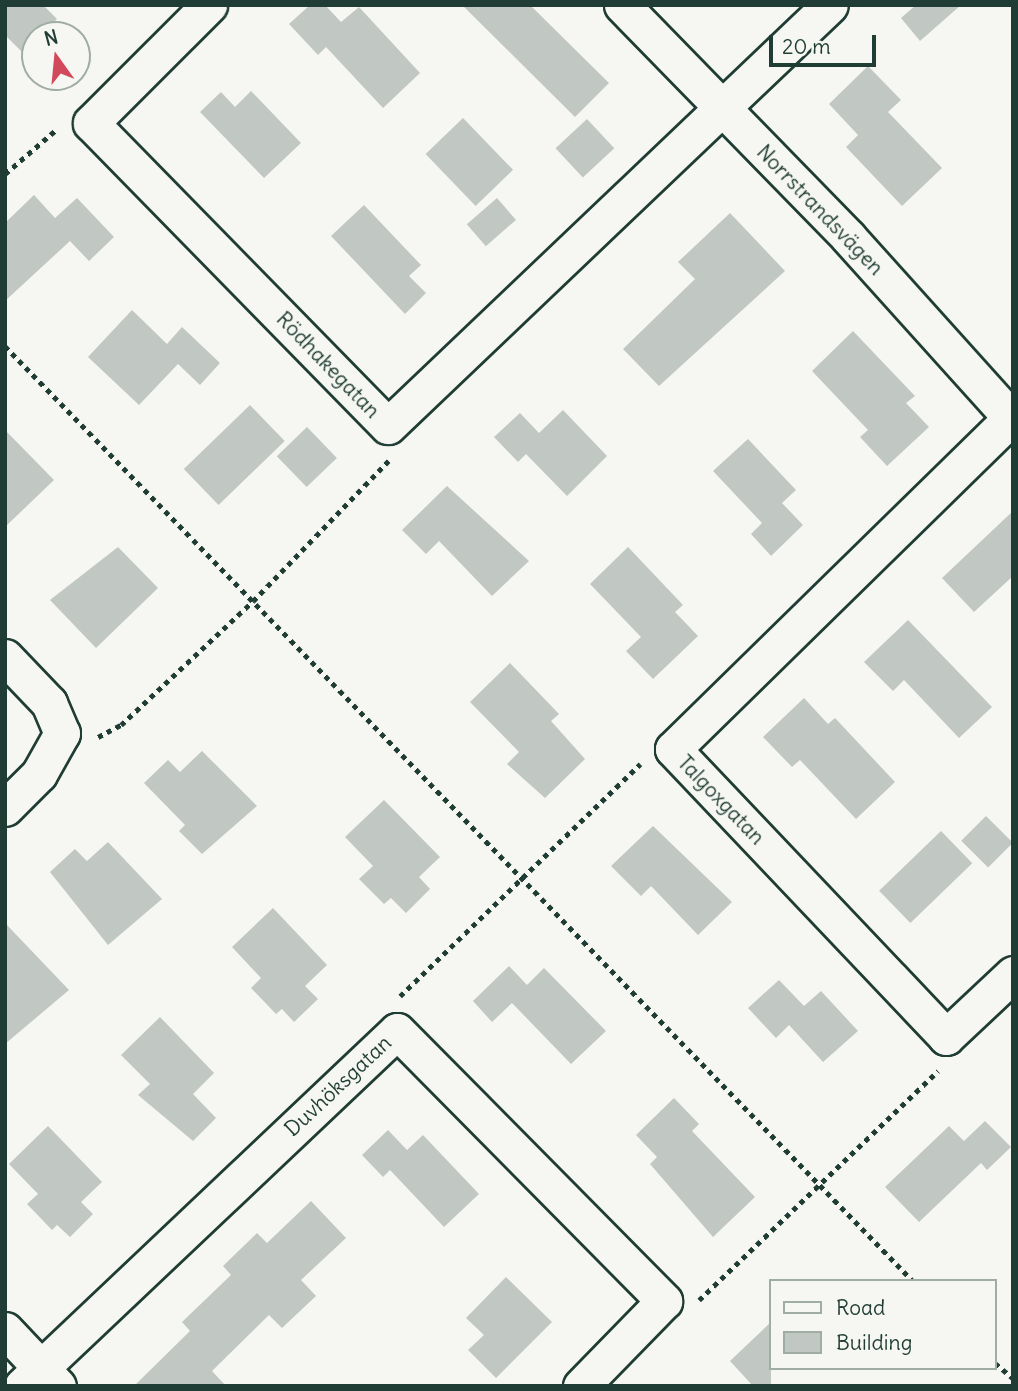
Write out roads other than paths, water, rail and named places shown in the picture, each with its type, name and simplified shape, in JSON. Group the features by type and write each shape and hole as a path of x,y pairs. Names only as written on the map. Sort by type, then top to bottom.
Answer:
{"street":[{"name":"Rödhakegatan","path":"209,5 91,123 388,426 830,5"},
{"name":"Norrstrandsvägen","path":"622,5 723,109 1012,419"},
{"name":"Talgoxgatan","path":"1012,419 673,749 946,1037 1013,974"},
{"path":"5,657 49,703 62,733 39,774 5,808"},
{"name":"Duvhöksgatan","path":"40,1380 397,1031 664,1300 581,1386"},
{"path":"5,1330 40,1380"}]}
